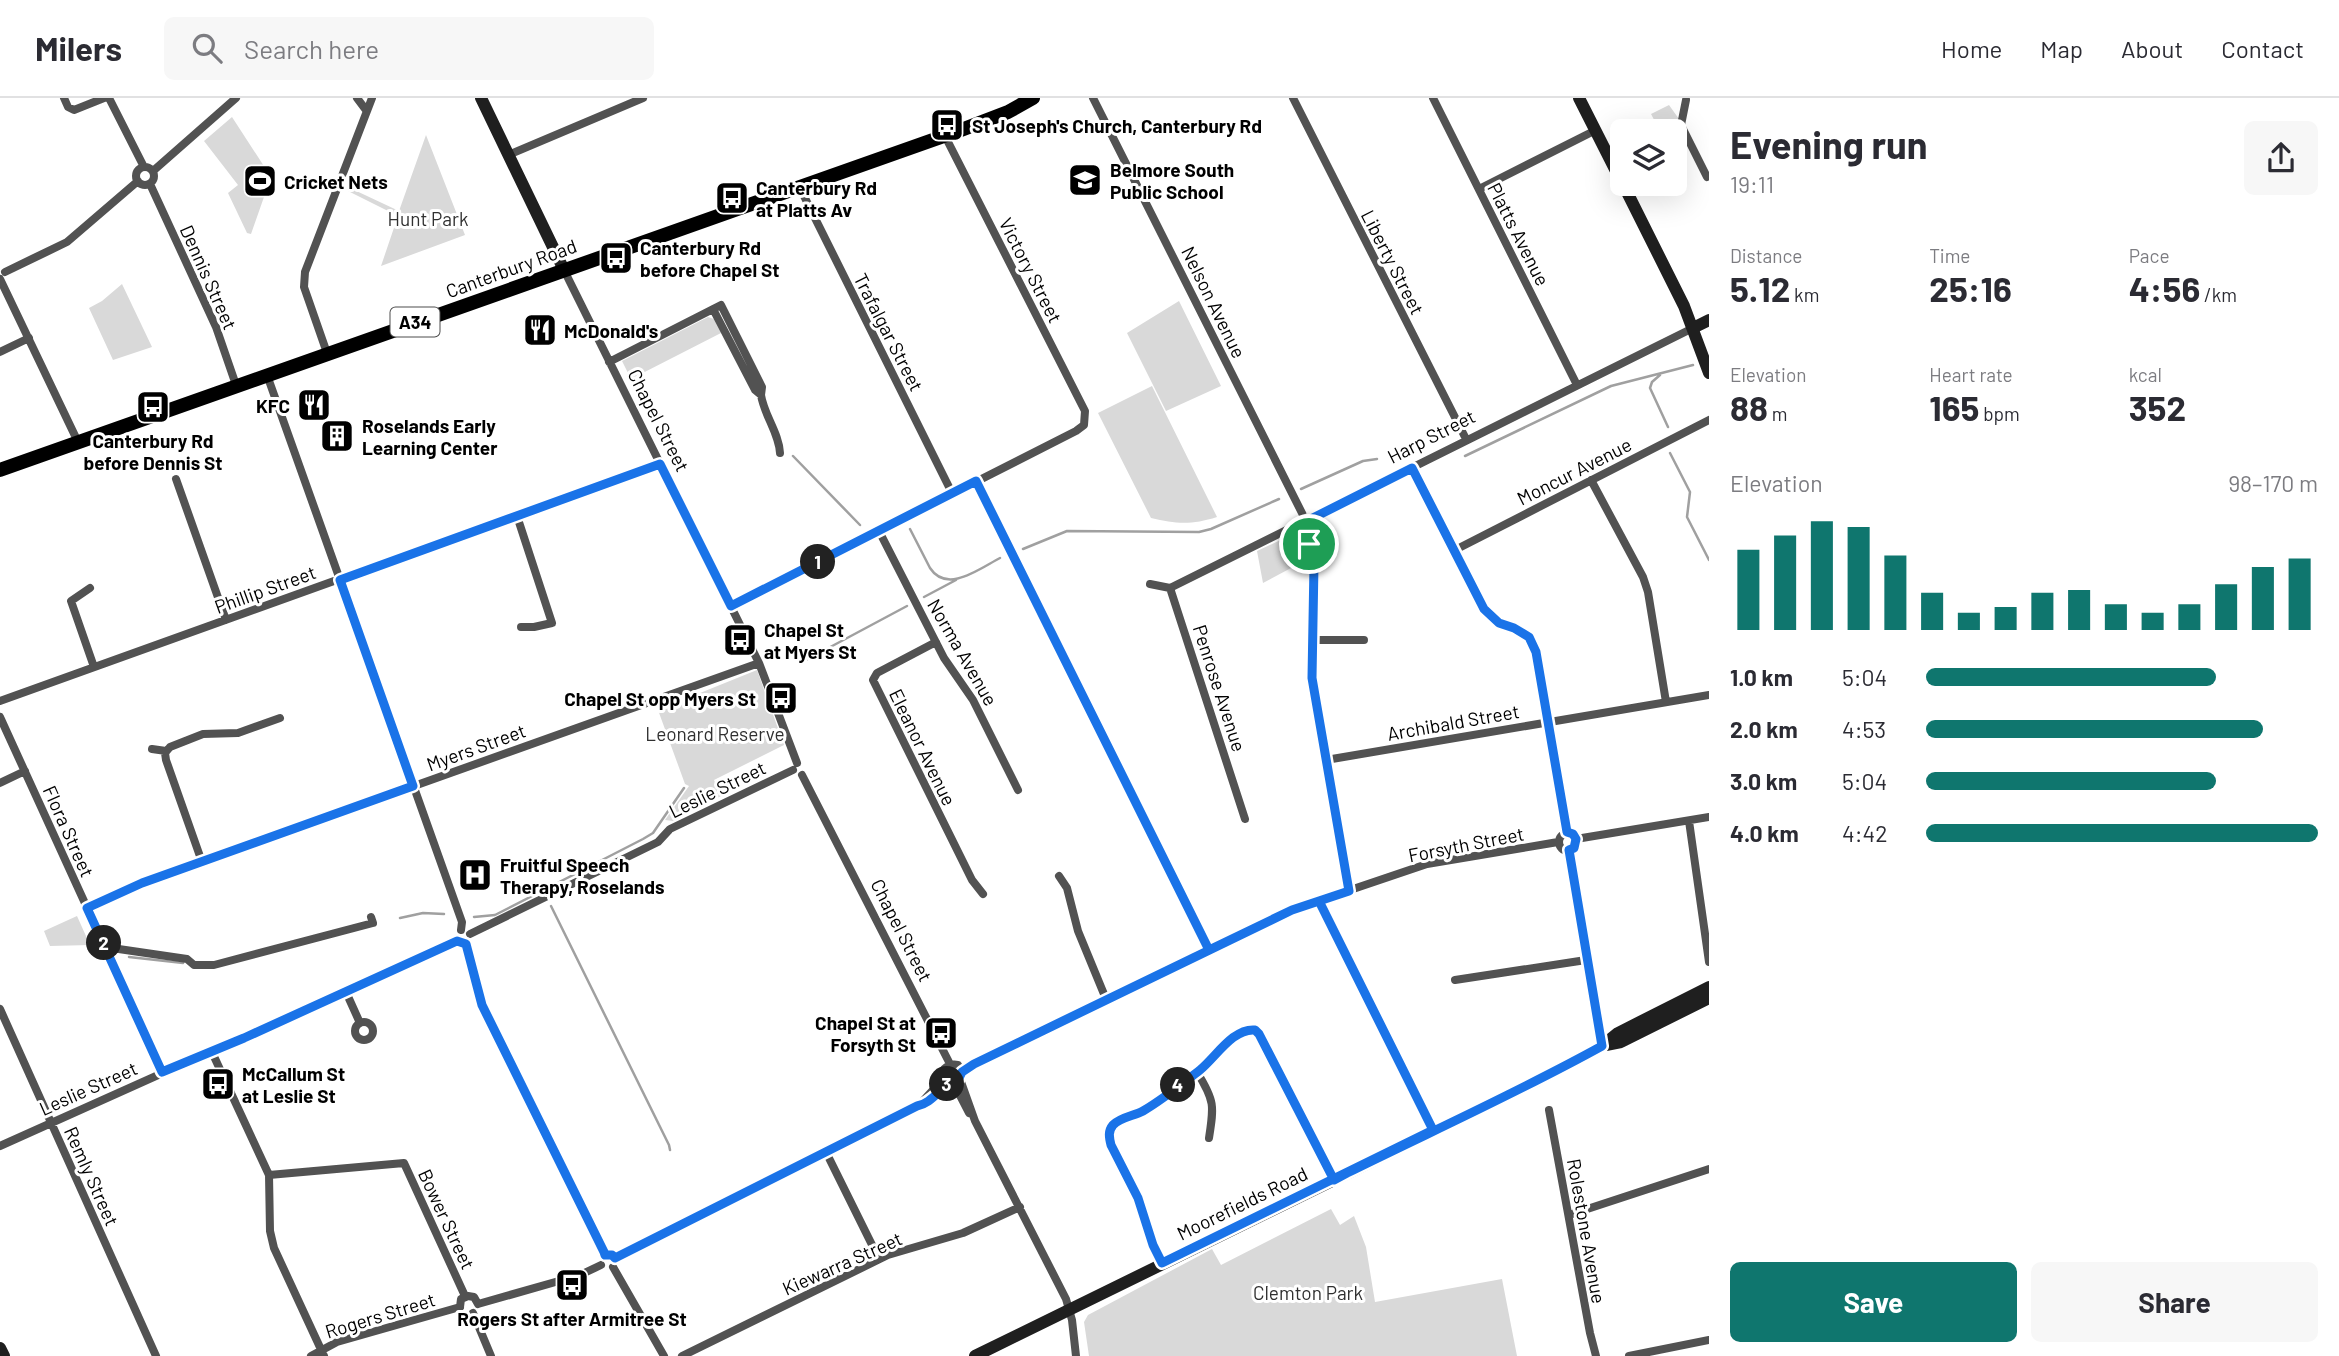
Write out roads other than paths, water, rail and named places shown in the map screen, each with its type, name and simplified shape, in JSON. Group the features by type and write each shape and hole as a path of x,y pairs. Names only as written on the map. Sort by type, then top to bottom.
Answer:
{"highway":[{"name":"Canterbury Road","path":"0,470 945,135 1008,112 1027,99"}],"main road":[{"name":"Chapel Street","path":"481,98 564,270"},
{"path":"1579,98 1610,150"},
{"path":"1628,196 1693,328 1709,373"},
{"name":"Harp Street","path":"1693,328 1709,320"},
{"name":"Moorefields Road","path":"975,1356 1602,1046 1618,1033 1709,987"},
{"name":"Moorefields Road","path":"1602,1046 1620,1042 1709,998"},
{"path":"0,1348 4,1356"}],"street":[{"path":"64,98 68,107 74,110 106,98 144,167 153,171"},
{"path":"153,171 236,98"},
{"path":"357,98 366,110"},
{"path":"327,353 304,287 304,280 369,98"},
{"path":"509,155 643,98"},
{"name":"Nelson Avenue","path":"1093,98 1302,523 1309,544 1314,564 1312,678 1349,891"},
{"name":"Liberty Street","path":"1293,98 1466,439"},
{"name":"Platts Avenue","path":"1433,98 1577,385"},
{"path":"1682,119 1685,100"},
{"path":"1479,190 1596,130"},
{"name":"Victory Street","path":"945,135 1085,411 1086,420 1076,431 976,481"},
{"path":"1687,137 1707,177"},
{"path":"138,181 137,173 144,167"},
{"path":"138,181 145,185 150,184 154,179 153,171"},
{"path":"78,442 1,274 67,242 138,181"},
{"name":"Dennis Street","path":"150,184 216,327 236,385"},
{"name":"Trafalgar Street","path":"799,186 952,493"},
{"name":"Chapel Street","path":"564,270 759,663 795,766 805,765 802,775 950,1064"},
{"path":"609,362 717,307 755,390 761,395 764,411 778,440 780,453"},
{"name":"Harp Street","path":"1170,588 1693,328"},
{"path":"0,352 29,338"},
{"path":"267,375 470,942 461,943"},
{"name":"Moncur Avenue","path":"1454,551 1709,419"},
{"name":"Phillip Street","path":"0,701 660,464"},
{"path":"1412,468 1484,609 1499,623 1529,637 1536,652 1567,832"},
{"path":"176,479 226,620"},
{"path":"1591,480 1643,577 1648,592 1666,702"},
{"path":"731,606 976,481 1209,950"},
{"path":"517,516 552,622 534,627 521,626"},
{"name":"Norma Avenue","path":"879,531 950,668 973,699 1018,790"},
{"path":"1150,584 1170,588"},
{"path":"90,588 71,601 94,667"},
{"name":"Penrose Avenue","path":"1170,588 1245,819"},
{"path":"1312,640 1364,640"},
{"name":"Eleanor Avenue","path":"936,642 877,673 873,680 972,880 983,894"},
{"name":"Myers Street","path":"87,908 142,883 759,663"},
{"name":"Archibald Street","path":"1326,760 1709,695"},
{"name":"Flora Street","path":"0,717 162,1072"},
{"path":"202,862 166,760 166,751 204,734 238,733 280,718"},
{"path":"152,749 166,751"},
{"name":"Leslie Street","path":"466,932 496,923 658,842 670,829 795,766"},
{"path":"0,783 25,771"},
{"path":"1576,839 1709,817"},
{"path":"1689,821 1709,962"},
{"path":"1567,832 1573,834 1576,839 1574,848 1563,850 1558,842 1567,832"},
{"name":"Forsyth Street","path":"954,1078 1106,999 1292,910 1427,864 1558,842"},
{"path":"1569,850 1602,1046"},
{"path":"1059,876 1067,888 1078,931 1106,999"},
{"path":"1319,901 1433,1130"},
{"path":"105,947 187,959 194,965 214,965 373,923 371,917"},
{"path":"466,932 457,935 482,1005 605,1255"},
{"name":"Leslie Street","path":"0,1146 211,1050 461,943"},
{"path":"1455,980 1586,960"},
{"path":"346,992 360,1023"},
{"name":"Remly Street","path":"0,1009 156,1356"},
{"path":"1162,1263 1153,1245 1138,1198 1111,1145 1109,1133 1117,1122 1145,1109 1197,1072 1238,1034 1250,1030 1258,1032 1334,1180"},
{"path":"211,1050 269,1175 274,1248 322,1353"},
{"path":"917,1106 926,1104 936,1096 954,1078 958,1065 950,1064 944,1069 954,1078 1069,1309 1076,1356"},
{"path":"1197,1072 1213,1100 1209,1138"},
{"path":"954,1078 962,1102"},
{"path":"601,1265 607,1269 917,1106 954,1078"},
{"path":"936,1096 950,1091 956,1094 975,1121"},
{"name":"Rolestone Avenue","path":"1549,1110 1596,1356"},
{"path":"825,1153 878,1259"},
{"name":"Bower Street","path":"269,1175 404,1163 466,1296"},
{"path":"1569,1216 1709,1169"},
{"name":"Kiewarra Street","path":"682,1356 878,1259 963,1233 1020,1207"},
{"path":"605,1255 612,1255 664,1356"},
{"path":"601,1265 605,1255"},
{"path":"491,1356 475,1309 474,1297 466,1296 461,1299 460,1307 465,1313 475,1309 580,1275 601,1265"},
{"name":"Rogers Street","path":"311,1356 322,1353 337,1342 460,1307"},
{"path":"1629,1356 1709,1340"}],"waterway":[{"path":"1465,456 1611,386 1693,365"},
{"path":"1660,375 1650,388 1668,427"},
{"path":"1670,453 1690,492 1687,517 1709,560"},
{"path":"793,456 860,525"},
{"path":"1301,489 1363,461 1377,459"},
{"path":"1023,549 1067,531 1199,532 1279,499"},
{"path":"910,529 930,568 945,579 964,577 1000,558"},
{"path":"924,597 956,580"},
{"path":"806,660 907,606"},
{"path":"474,917 495,915 653,833 684,788"},
{"path":"551,906 670,1150"},
{"path":"400,918 423,913 444,914"},
{"path":"129,957 183,963"}],"place":[{"name":"St Joseph's Church, Canterbury Rd","path":"947,125"},
{"name":"Belmore South Public School","path":"1085,180"},
{"name":"Cricket Nets","path":"260,181"},
{"name":"Canterbury Rd at Platts Av","path":"732,198"},
{"name":"Canterbury Rd before Chapel St","path":"616,258"},
{"name":"McDonald's","path":"540,330"},
{"name":"KFC","path":"314,405"},
{"name":"Canterbury Rd before Dennis St","path":"153,407"},
{"name":"Roselands Early Learning Center","path":"337,436"},
{"name":"Chapel St at Myers St","path":"740,640"},
{"name":"Chapel St opp Myers St","path":"781,698"},
{"name":"Fruitful Speech Therapy, Roselands","path":"475,875"},
{"name":"Chapel St at Forsyth St","path":"941,1033"},
{"name":"McCallum St at Leslie St","path":"218,1084"},
{"name":"Rogers St after Armitree St","path":"572,1285"}],"park label":[{"name":"Hunt Park","path":"428,218"},
{"name":"Leonard Reserve","path":"715,733"},
{"name":"Clemton Park","path":"1308,1292"}]}
